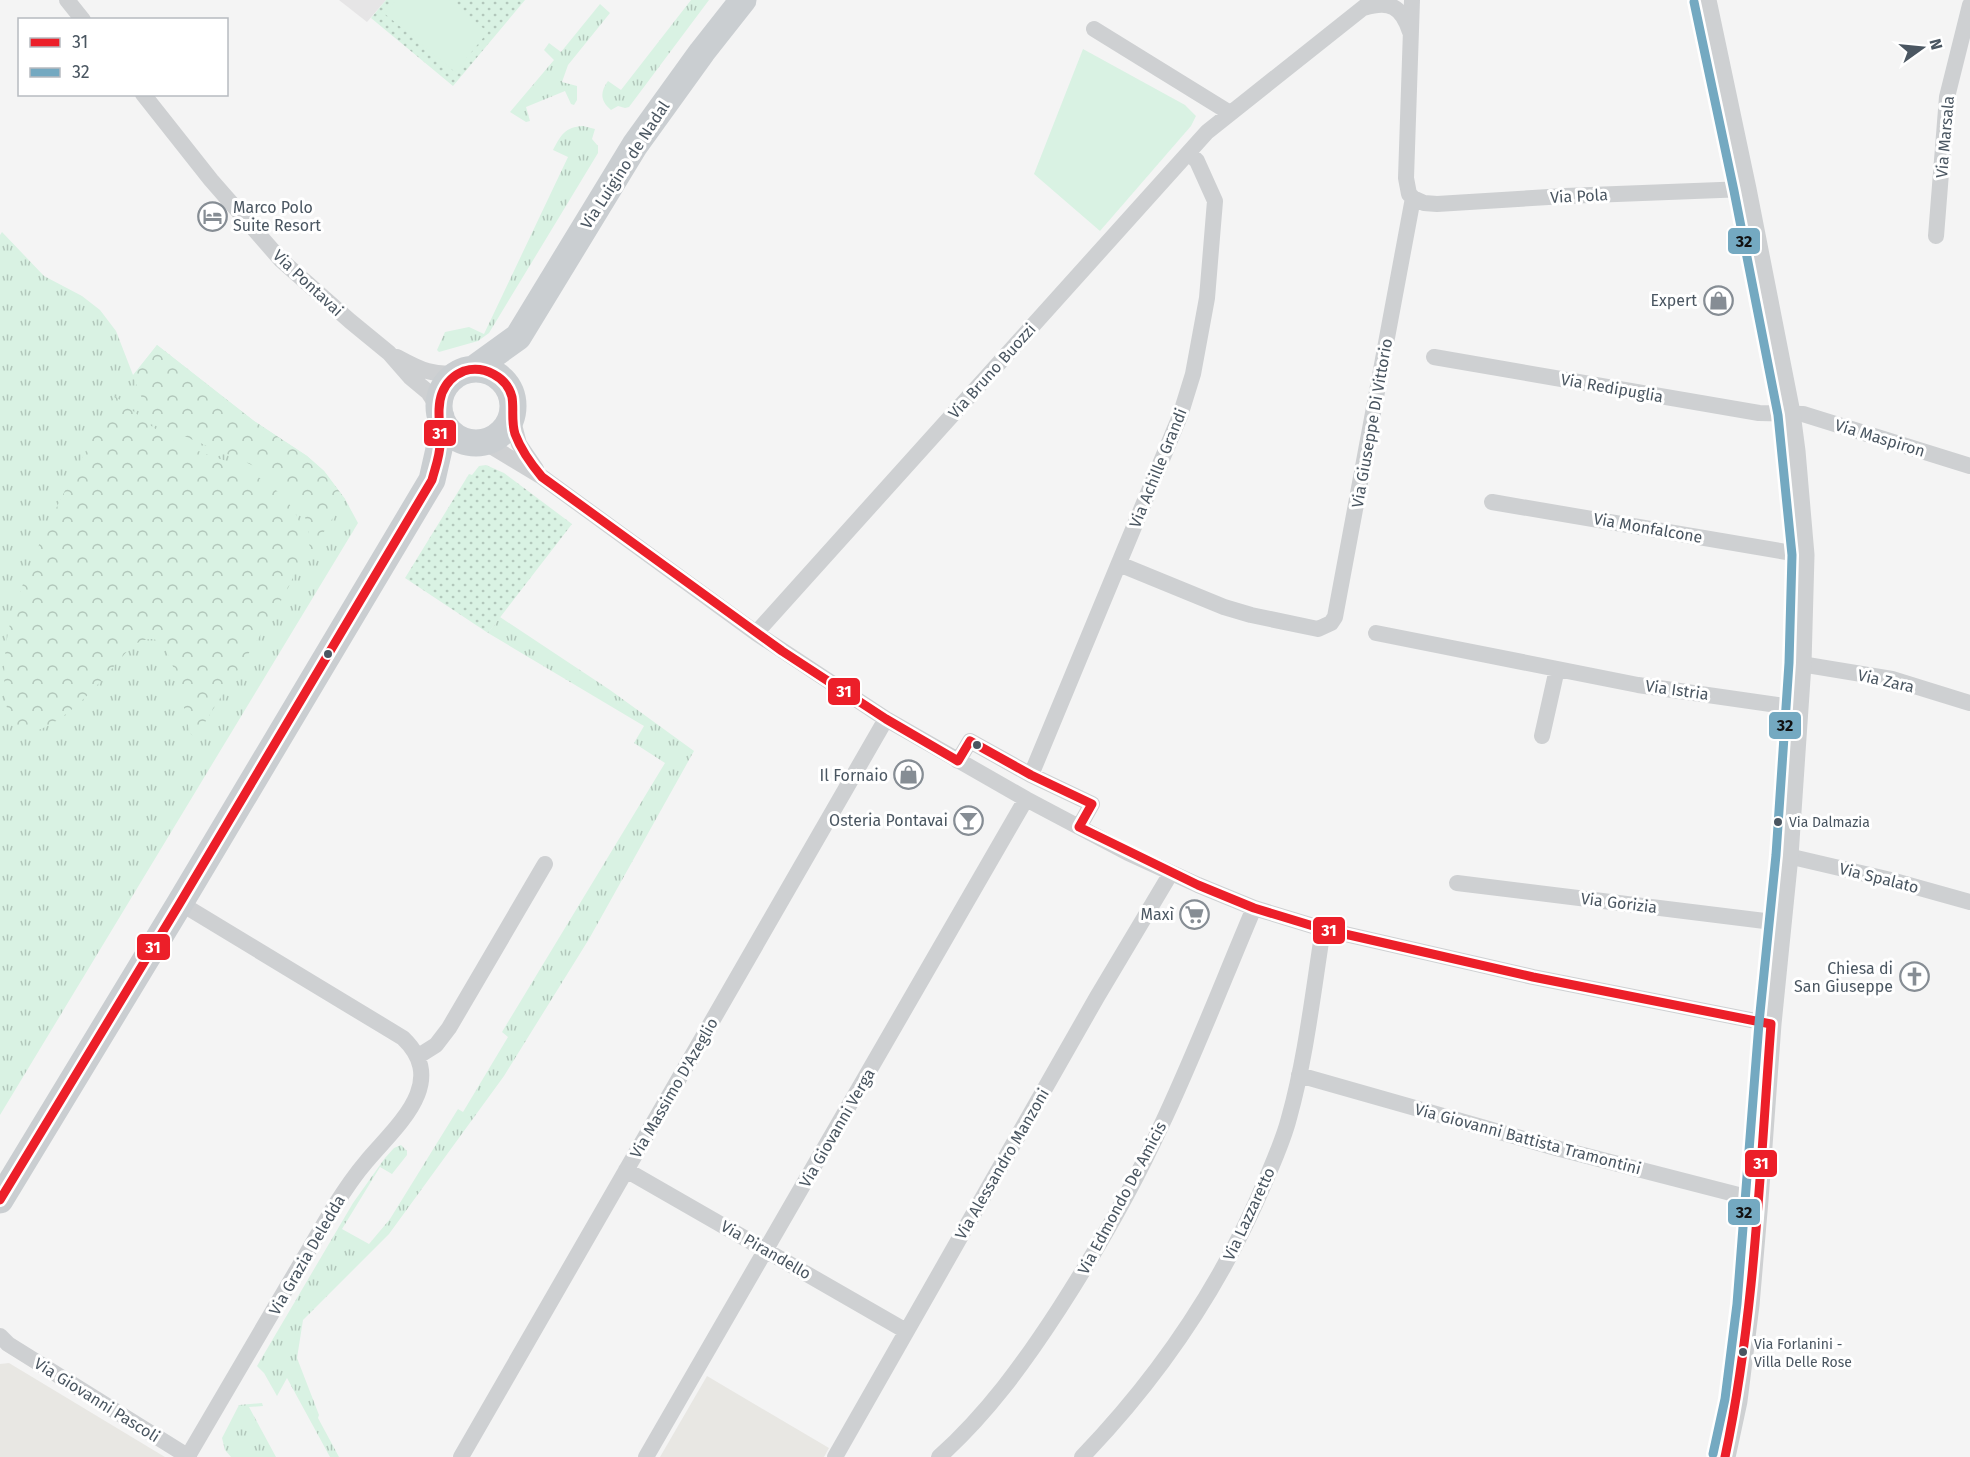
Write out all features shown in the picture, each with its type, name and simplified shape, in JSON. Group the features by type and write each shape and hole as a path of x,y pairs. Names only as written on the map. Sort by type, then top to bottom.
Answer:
{"main road":[{"name":"Via Luigino de Nadal","path":"511,404 512,364 518,337 635,145 702,52 743,0"},
{"name":"Via Luigino de Nadal","path":"467,371 518,337"},
{"path":"0,1200 432,480 453,460 502,433 511,404 504,382 496,375 467,371 451,380 444,389 440,400 440,449 432,480"},
{"path":"440,414 452,434 460,440 481,443"}],"street":[{"path":"67,0 81,18"},
{"name":"Via Giuseppe Di Vittorio","path":"1119,564 1224,607 1251,615 1318,629 1331,623 1338,608 1413,198 1409,194 1406,178 1412,0"},
{"path":"1706,0 1790,413 1799,484 1804,555 1801,664 1788,856 1771,1024 1749,1305 1737,1401 1725,1457"},
{"path":"1368,4 1391,5 1404,17 1410,34"},
{"name":"Via Bruno Buozzi","path":"756,633 1207,132 1368,4"},
{"name":"Via Marsala","path":"1936,236 1947,97 1970,5"},
{"path":"1094,29 1230,112"},
{"name":"Via Pontavai","path":"145,96 226,197 281,260 389,353 410,377 428,392 440,414"},
{"name":"Via Achille Grandi","path":"1031,775 1180,416 1193,374 1207,298 1215,201 1208,180 1197,161 1189,153"},
{"name":"Via Pola","path":"1413,198 1424,203 1437,204 1746,189"},
{"name":"Via Pontavai","path":"389,353 422,371 440,374 467,371"},
{"name":"Via Redipuglia","path":"1434,357 1759,413 1790,413"},
{"path":"511,404 516,436 523,453 542,477"},
{"name":"Via Maspiron","path":"1790,413 1803,414 1970,466"},
{"path":"481,443 542,477 756,633 886,719 1026,799 1171,873 1254,908 1323,929 1533,977 1771,1024"},
{"name":"Via Monfalcone","path":"1492,502 1804,555"},
{"name":"Via Istria","path":"1376,633 1638,685 1798,708"},
{"name":"Via Zara","path":"1801,664 1892,680 1970,703"},
{"path":"1542,736 1557,669"},
{"name":"Via Massimo D'Azeglio","path":"461,1457 886,719"},
{"path":"958,761 970,741 1031,775 1092,804 1079,827"},
{"name":"Via Giovanni Verga","path":"646,1457 1026,799"},
{"name":"Via Spalato","path":"1788,856 1891,880 1970,902"},
{"path":"180,903 394,1031 409,1044 417,1057 436,1045 449,1028 545,864"},
{"name":"Via Alessandro Manzoni","path":"835,1457 1096,997 1171,873"},
{"name":"Via Gorizia","path":"1457,882 1781,923"},
{"name":"Via Edmondo De Amicis","path":"939,1457 982,1414 1014,1375 1077,1280 1102,1237 1162,1126 1254,908"},
{"name":"Via Lazzaretto","path":"1082,1457 1165,1360 1185,1331 1235,1248 1257,1203 1289,1118 1299,1075 1323,929"},
{"name":"Via Grazia Deledda","path":"189,1457 334,1207 351,1181 413,1106 421,1080 417,1057"},
{"name":"Via Giovanni Battista Tramontini","path":"1299,1075 1556,1148 1758,1200"},
{"name":"Via Pirandello","path":"626,1170 906,1331"},
{"name":"Via Giovanni Pascoli","path":"1,1340 189,1457"}],"shaded area":[{"path":"339,0 386,0 367,22"},
{"path":"9,1363 165,1457 0,1457 0,1364"},
{"path":"707,1376 829,1448 824,1457 660,1457"}],"green space":[{"path":"386,0 525,0 453,86 371,18"},
{"path":"396,0 448,0 488,32 455,72 385,14"},
{"path":"691,0 709,0 629,107 618,106 611,110 602,96 608,81 621,90"},
{"path":"600,4 610,13 568,65 562,82 577,86 577,100 574,105 571,104 565,91 526,107 530,121 526,122 510,112 554,60 544,50 549,43 561,52"},
{"path":"1083,49 1185,105 1196,116 1191,126 1100,231 1034,174"},
{"path":"583,126 595,129 592,139 598,146 598,153 489,333 478,341 439,352 437,350 445,332 469,327 484,334 568,157 553,150 564,133 572,128"},
{"path":"2,232 44,276 82,296 100,310 116,331 133,375 157,345 254,421 307,456 324,471 345,499 358,523 0,1115 0,235"},
{"path":"157,345 254,421 307,456 324,471 345,499 309,555 308,530 302,510 291,493 259,469 174,431 150,412 133,376"},
{"path":"115,396 165,436 253,474 279,493 295,512 302,532 301,552 285,594 197,735 193,736 190,733 169,656 158,641 151,639 132,646 79,703 41,729 28,731 15,727 7,707 4,679 6,649 10,624 19,594 57,507"},
{"path":"486,465 504,473 572,524 488,633 405,578 469,474 472,475 479,466"},
{"path":"500,617 610,690 694,751 589,939 504,1076 389,1234 303,1320 297,1358 319,1415 318,1418 339,1457 330,1457 287,1378 277,1396 264,1373 257,1366 353,1203 385,1158 394,1148 401,1145 407,1151 407,1155 392,1174 380,1167 342,1229 369,1244 390,1219 458,1109 463,1112 508,1037 502,1032 665,763 634,743 644,726 488,633"},
{"path":"262,1403 263,1406 249,1407 276,1457 231,1457 225,1450 222,1438 239,1405"}],"transit line":[{"name":"32","path":"1694,2 1778,415 1792,555 1789,663 1776,855 1759,1023 1737,1304 1725,1399 1713,1454"},
{"name":"31","path":"0,1200 432,480 440,448 439,405 444,389 451,380 464,371 487,371 500,378 509,390 512,397 515,434 520,446 542,477 782,651 886,719 958,761 970,741 1031,775 1092,804 1079,827 1198,885 1254,908 1323,929 1533,977 1771,1024 1750,1296 1725,1457"}],"place":[{"name":"Marco Polo Suite Resort","path":"212,216"},
{"name":"Expert","path":"1718,300"},
{"name":"Il Fornaio","path":"909,775"},
{"name":"Osteria Pontavai","path":"969,820"},
{"name":"Via Dalmazia","path":"1778,822"},
{"name":"Maxì","path":"1195,914"},
{"name":"Chiesa di San Giuseppe","path":"1914,977"},
{"name":"Via Forlanini - Villa Delle Rose","path":"1743,1352"}]}
